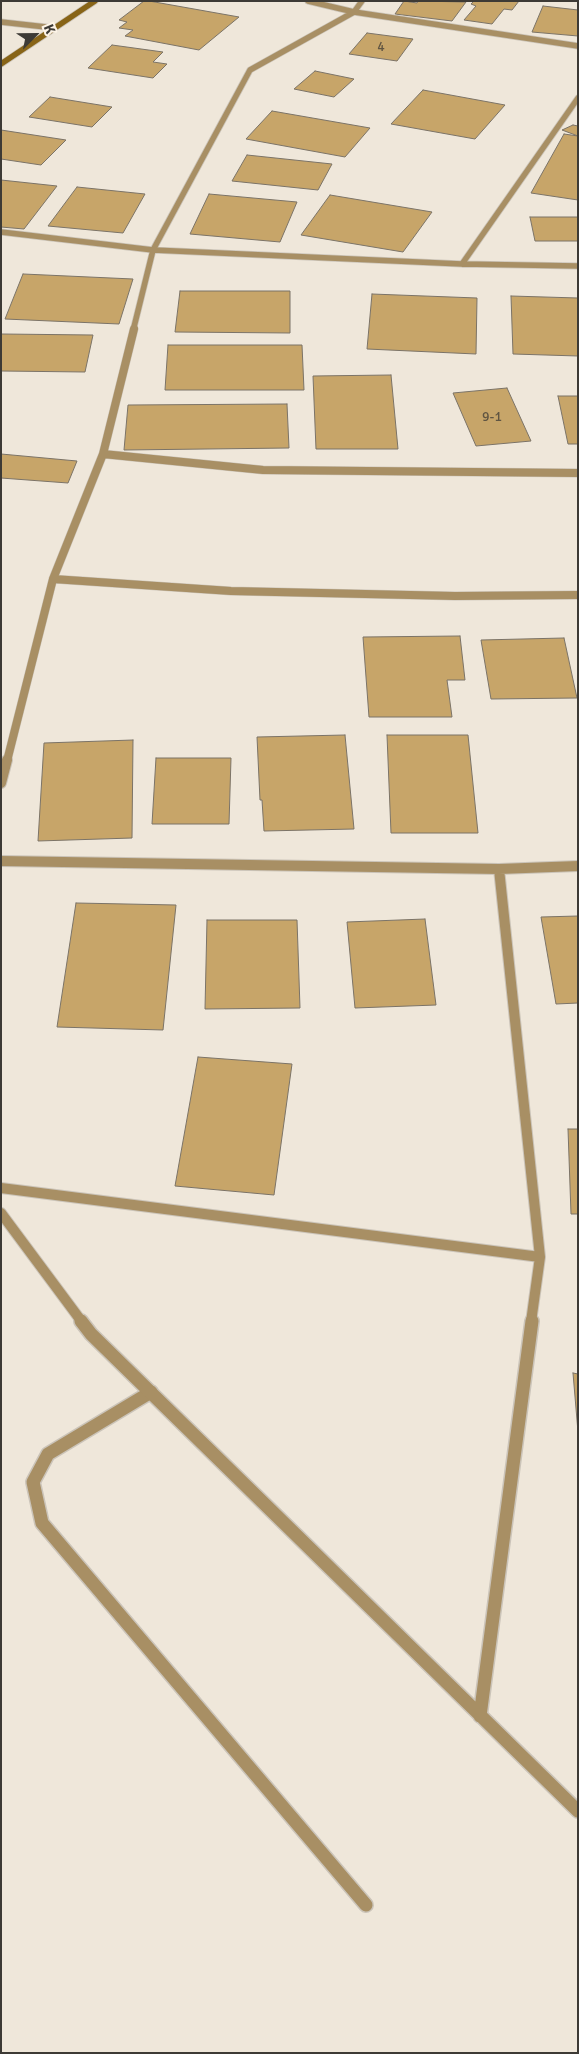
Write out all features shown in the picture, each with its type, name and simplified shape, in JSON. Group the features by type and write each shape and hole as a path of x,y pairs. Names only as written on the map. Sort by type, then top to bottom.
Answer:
{"main road":[{"path":"1,64 95,1"}],"street":[{"path":"308,1 354,12 578,46"},
{"path":"1,783 53,579 103,454 153,250 250,70 354,12 362,1"},
{"path":"1,22 56,28"},
{"path":"462,264 578,98"},
{"path":"1,232 153,250 462,264 578,266"},
{"path":"103,454 263,470 578,473"},
{"path":"53,579 231,590 455,596 578,595"},
{"path":"1,861 499,869 578,866"},
{"path":"480,1716 540,1257 499,869"},
{"path":"1,1188 540,1257"},
{"path":"1,1213 92,1334 578,1811"},
{"path":"151,1392 48,1454 33,1482 42,1523 366,1904"}],"building":[{"path":"144,1 239,17 199,50 125,36 133,30 119,28 127,22 119,20"},
{"path":"404,1 417,3 418,1 466,2 452,21 395,14"},
{"path":"474,1 519,1 512,10 504,9 492,24 464,20 476,6 471,4"},
{"path":"543,6 578,10 578,36 532,32"},
{"path":"367,33 413,39 397,61 349,54"},
{"path":"112,45 163,52 153,62 167,64 153,78 88,68"},
{"path":"315,71 354,79 334,97 294,89"},
{"path":"423,90 505,105 475,139 391,124"},
{"path":"50,97 112,107 92,127 29,117"},
{"path":"272,111 370,128 345,157 246,139"},
{"path":"573,125 578,126 578,136 562,130"},
{"path":"1,130 66,140 41,165 1,159"},
{"path":"564,134 578,136 578,200 531,193"},
{"path":"247,155 332,164 318,190 232,181"},
{"path":"1,180 57,186 24,229 1,227"},
{"path":"77,187 145,194 123,233 48,226"},
{"path":"209,194 297,202 280,242 190,234"},
{"path":"330,195 432,212 403,252 301,235"},
{"path":"530,217 578,217 578,241 535,241"},
{"path":"23,274 133,279 119,324 5,319"},
{"path":"180,291 290,291 290,333 175,332"},
{"path":"372,294 477,298 476,354 367,349"},
{"path":"511,296 578,298 578,356 513,354"},
{"path":"1,334 93,335 85,372 1,371"},
{"path":"168,345 302,345 304,390 165,390"},
{"path":"391,375 398,449 316,449 313,376"},
{"path":"507,388 531,441 476,446 453,393"},
{"path":"558,396 578,396 578,444 568,444"},
{"path":"287,404 289,448 124,450 128,405"},
{"path":"1,454 77,461 68,483 1,478"},
{"path":"460,636 465,680 447,680 452,717 369,717 363,637"},
{"path":"564,638 577,698 491,699 481,640"},
{"path":"345,735 354,829 264,831 262,800 260,800 257,737"},
{"path":"387,735 468,735 478,833 391,833"},
{"path":"133,740 132,838 38,841 44,743"},
{"path":"156,758 231,758 229,824 152,824"},
{"path":"76,903 176,905 163,1030 57,1027"},
{"path":"578,916 578,1003 556,1004 541,917"},
{"path":"425,919 436,1005 355,1008 347,922"},
{"path":"207,920 297,920 300,1008 205,1009"},
{"path":"198,1057 292,1064 274,1195 175,1186"},
{"path":"568,1129 578,1129 578,1214 571,1214"},
{"path":"573,1373 578,1374 578,1432"}]}
